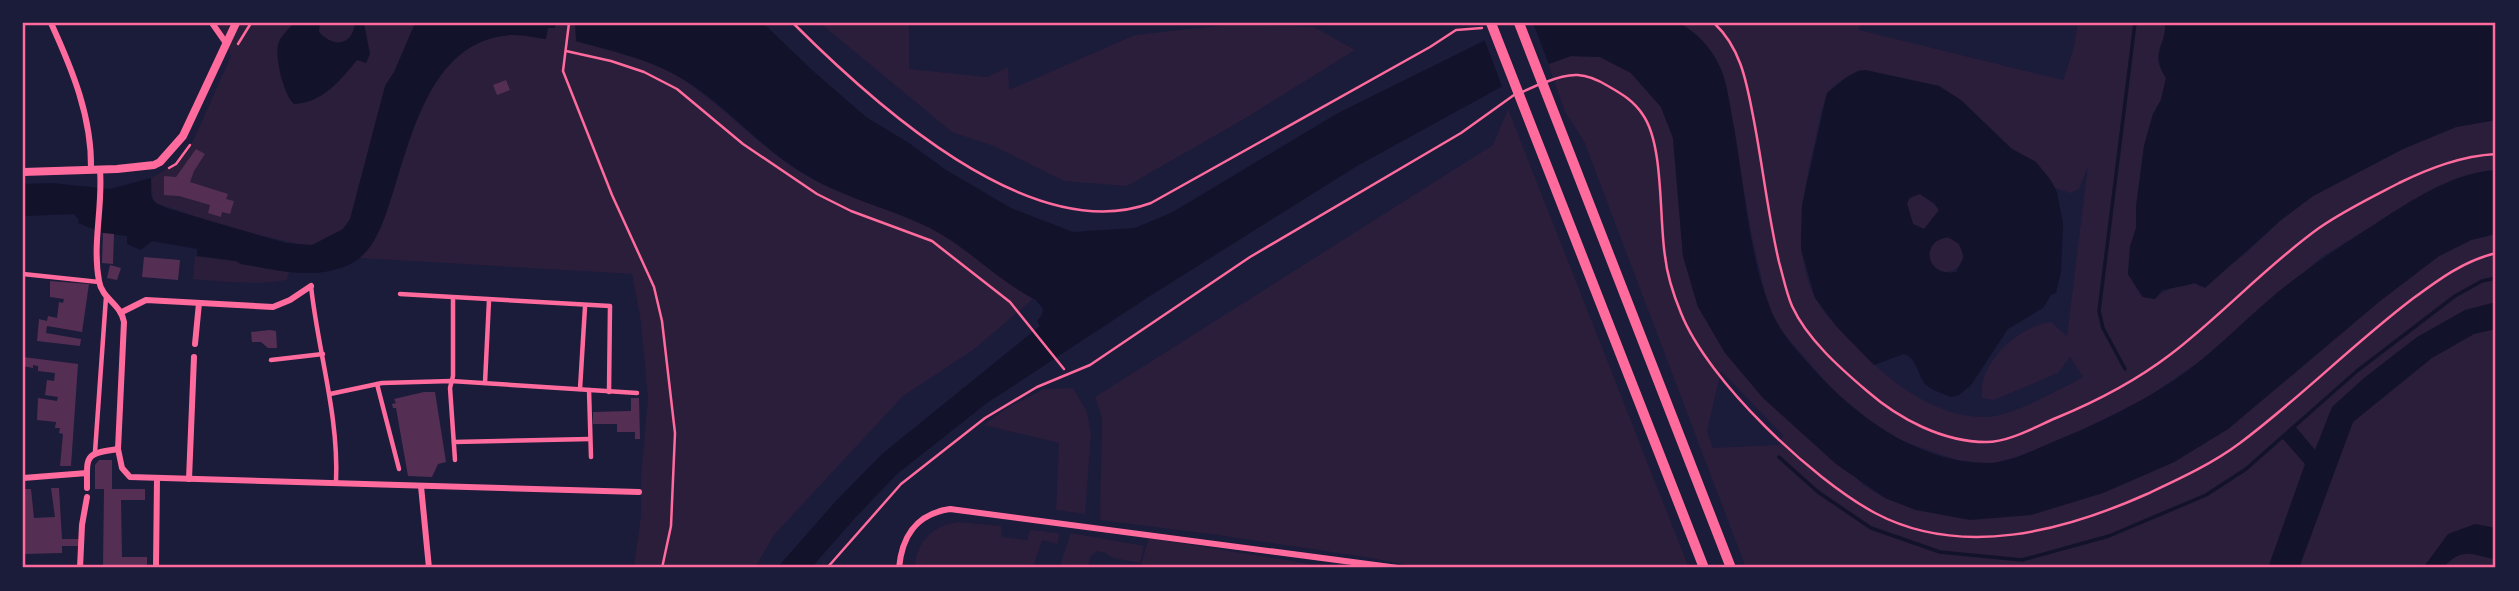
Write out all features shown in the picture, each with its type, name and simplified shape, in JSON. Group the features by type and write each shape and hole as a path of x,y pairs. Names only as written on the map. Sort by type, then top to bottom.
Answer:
{"highway":[{"path":"1519,23 1731,568"},
{"path":"1489,24 1521,98 1704,568"}],"street":[{"path":"51,23 79,90 101,188 96,258 99,282 106,297 122,312 124,329 118,449 122,468 130,477 639,492"},
{"path":"212,23 226,43"},
{"path":"23,172 97,173 154,165 166,157 183,136 236,23"},
{"path":"23,274 99,282"},
{"path":"122,312 146,300 273,307 312,286 330,394 337,482"},
{"path":"400,294 610,306 609,392"},
{"path":"87,488 87,464 95,452 106,297"},
{"path":"453,298 451,381 455,460"},
{"path":"485,383 489,300"},
{"path":"195,344 199,303"},
{"path":"580,390 585,306"},
{"path":"271,360 323,354"},
{"path":"189,478 194,357"},
{"path":"330,394 377,384 451,381 637,393"},
{"path":"377,384 399,469"},
{"path":"589,390 591,457"},
{"path":"454,442 590,439"},
{"path":"95,452 118,449"},
{"path":"23,478 87,473"},
{"path":"156,568 157,478"},
{"path":"421,486 429,568"},
{"path":"80,568 82,525 87,497"},
{"path":"899,568 902,546 910,529 922,518 950,509 1398,568"}],"lane":[{"path":"827,568 901,484 995,412 1037,387 1090,365 1250,257 1461,133 1508,98 1559,77 1578,74 1595,79 1630,99 1645,117 1655,142 1665,260 1681,315 1710,364 1749,410 1783,444 1824,478 1877,514 1911,528 1970,538 2034,533 2109,510 2182,478 2238,444 2391,315 2449,272 2477,257 2496,253"}],"path":[{"path":"569,23 563,71 611,195 654,287 662,321 674,433 671,526 662,568"},
{"path":"793,23 856,81 939,149 978,172 1041,201 1070,208 1101,211 1124,211 1151,203 1456,30 1477,30 1489,24"},
{"path":"1714,23 1731,43 1741,62 1763,168 1772,233 1792,306 1832,358 1880,402 1909,421 1961,440 1988,442 2011,437 2067,414 2114,389 2168,356 2320,227 2380,192 2449,161 2496,153"},
{"path":"566,51 644,72 677,89 743,144 817,194 851,211 932,241 1010,302 1062,366"}],"shaded area":[{"path":"216,23 582,23 579,42 640,59 674,74 805,175 835,190 928,227 1033,299 973,350 903,396 774,535 755,568 634,568 641,516 641,479 648,398 641,322 632,274 360,258 232,229 153,202 151,178 176,164 194,139 231,56"},
{"path":"294,23 320,23 319,32 331,41 342,42 350,36 355,23 364,23 370,54 366,63 357,60 330,90 313,100 294,104 284,85 277,51 281,39"},
{"path":"415,23 556,23 555,28 548,28 546,39 514,35 485,40 461,54 442,74 427,98 415,126 378,234 355,262 320,272 281,271 197,256 197,249 152,241 141,250 127,244 127,236 103,233 78,223 79,220 74,214 23,216 23,184 52,183 110,189 151,178 153,200 166,208 286,243 312,245 343,229 350,219 385,86 394,72"},
{"path":"575,23 763,23 866,117 946,170 1011,208 1073,232 1135,228 1171,213 1338,113 1514,26 1524,23 1677,23 1691,30 1703,42 1718,62 1723,76 1758,269 1764,292 1780,328 1831,388 1870,421 1914,446 1962,461 1987,463 2013,458 2086,428 2147,397 2201,360 2271,298 2310,268 2434,188 2465,176 2496,170 2496,234 2471,240 2439,256 2380,301 2228,429 2174,462 2103,493 2031,515 1970,520 1916,510 1885,498 1836,464 1763,398 1725,353 1698,307 1683,256 1673,138 1661,107 1631,73 1600,57 1571,56 1532,70 1357,166 1153,294 987,403 897,474 811,568 777,568 882,454 1040,326 1037,321 1043,309 1036,300 941,234 911,219 832,189 803,173 690,83 637,58 576,41"},
{"path":"820,23 909,23 909,69 987,77 1008,67 1009,90 1135,35 1235,24 1314,27 1355,50 1239,122 1127,186 1064,181 994,146 952,132"},
{"path":"1677,23 1860,23 1859,30 2063,80 2073,51 2078,23 2165,23 2158,55 2166,78 2144,146 2136,228 2130,247 2128,274 2142,297 2155,299 2168,290 2195,283 2200,287 2244,255 2281,220 2313,196 2403,149 2456,127 2496,120 2496,170 2456,179 2424,195 2323,256 2205,358 2146,398 2076,433 2017,457 1990,464 1957,460 1899,440 1867,419 1834,391 1784,334 1765,293 1752,237 1727,91 1686,26","holes":["1865,70 1939,86 2012,149 2036,162 2055,188 2070,193 2079,189 2088,166 2067,336 2051,322 2039,325 2014,339 2003,348 1986,372 1982,398 1994,400 2058,373 2070,357 2083,377 2035,402 1996,416 1965,415 1945,410 1926,402 1890,378 1859,350 1822,309 1808,280 1803,260 1802,219 1807,177 1825,100 1833,87 1843,79"]},
{"path":"2165,23 2496,23 2496,120 2456,127 2403,149 2313,196 2281,220 2205,288 2195,283 2162,290 2155,299 2143,297 2128,274 2130,247 2136,228 2144,146 2166,78 2159,61"},
{"path":"1571,56 1600,57 1631,73 1661,107 1673,138 1683,256 1698,307 1863,485 1885,498 1916,510 2103,493 2174,462 2228,429 2380,301 2439,256 2471,240 2496,234 2496,568 1746,568 1584,141 1565,112 1548,64","holes":["1721,371 1783,435 1779,445 1713,448 1707,431"]},
{"path":"1865,70 1939,86 1961,100 2012,149 2036,162 2057,192 2063,224 2061,272 2056,293 2051,295 2043,308 2008,329 1971,385 1959,395 1951,397 1926,385 1915,363 1904,354 1874,365 1838,328 1815,298 1801,249 1802,205 1827,93 1858,71","holes":["1920,194 1934,203 1939,210 1924,229 1913,224 1907,204 1909,198","1948,237 1959,244 1964,257 1956,272 1938,270 1930,258 1933,245"]},
{"path":"1508,109 1689,568 1423,568 1218,535 1100,520 1102,417 1095,397 1493,145"},
{"path":"1914,194 1920,194 1939,210 1925,229 1913,224 1907,203"},
{"path":"1946,238 1958,243 1963,255 1958,267 1946,272 1934,267 1929,255 1934,243"},
{"path":"195,256 289,272 287,280 263,282 193,279"},
{"path":"2496,302 2496,329 2474,334 2432,358 2353,422 2299,568 2268,568 2305,464 2282,438 2295,426 2315,450 2332,407 2364,378 2417,337 2465,310"},
{"path":"1073,388 1087,412 1091,434 1085,514 1056,510 1059,443 984,425 1007,408 1044,389"},
{"path":"958,522 1001,526 1002,537 1027,540 1030,530 1059,533 1058,544 1042,540 1033,568 915,568 919,550 928,536 941,527"},
{"path":"2475,524 2496,528 2496,560 2467,554 2456,557 2443,568 2423,568 2448,534"},
{"path":"1071,533 1144,546 1140,563 1113,558 1097,551 1090,557 1088,568 1059,568"},
{"path":"1149,538 1334,568 1140,568"}],"pier":[{"path":"1512,23 1533,23 1550,67 1503,89 1483,36"}],"building":[{"path":"506,80 510,90 497,95 493,85"},
{"path":"196,149 205,154 190,182 228,194 226,199 234,201 230,214 222,212 221,217 208,213 210,205 179,196 164,195 164,176 176,177"},
{"path":"103,233 114,234 113,264 102,263"},
{"path":"144,257 180,260 178,280 142,277"},
{"path":"110,265 121,268 117,280 107,278"},
{"path":"50,281 89,284 82,332 47,326 46,333 81,339 80,346 37,341 39,319 47,321 48,316 57,318 59,302 63,303 64,299 50,297"},
{"path":"276,331 277,348 268,348 261,342 252,342 251,332"},
{"path":"23,357 78,364 71,466 60,466 63,434 59,433 60,428 55,428 56,422 37,420 38,398 57,401 58,397 45,395 47,380 54,381 55,373 38,371 38,366 23,366"},
{"path":"435,392 446,462 438,464 432,477 408,476 396,408 393,408 392,404 396,403 394,399"},
{"path":"631,398 639,398 640,439 635,439 635,432 617,432 617,424 593,424 593,412 631,411"},
{"path":"99,460 112,460 112,489 145,489 145,500 121,500 122,557 147,557 147,566 103,566 104,489 95,489 95,465"},
{"path":"51,488 59,488 62,539 79,539 78,546 62,546 62,553 23,554 23,489 31,489 34,518 55,517"}],"waterway":[{"path":"2125,369 2103,328 2099,311 2135,23"},
{"path":"1779,457 1818,492 1871,528 1940,552 2022,560 2109,536 2206,495 2246,469 2357,371 2455,296 2482,281 2496,278"}]}
